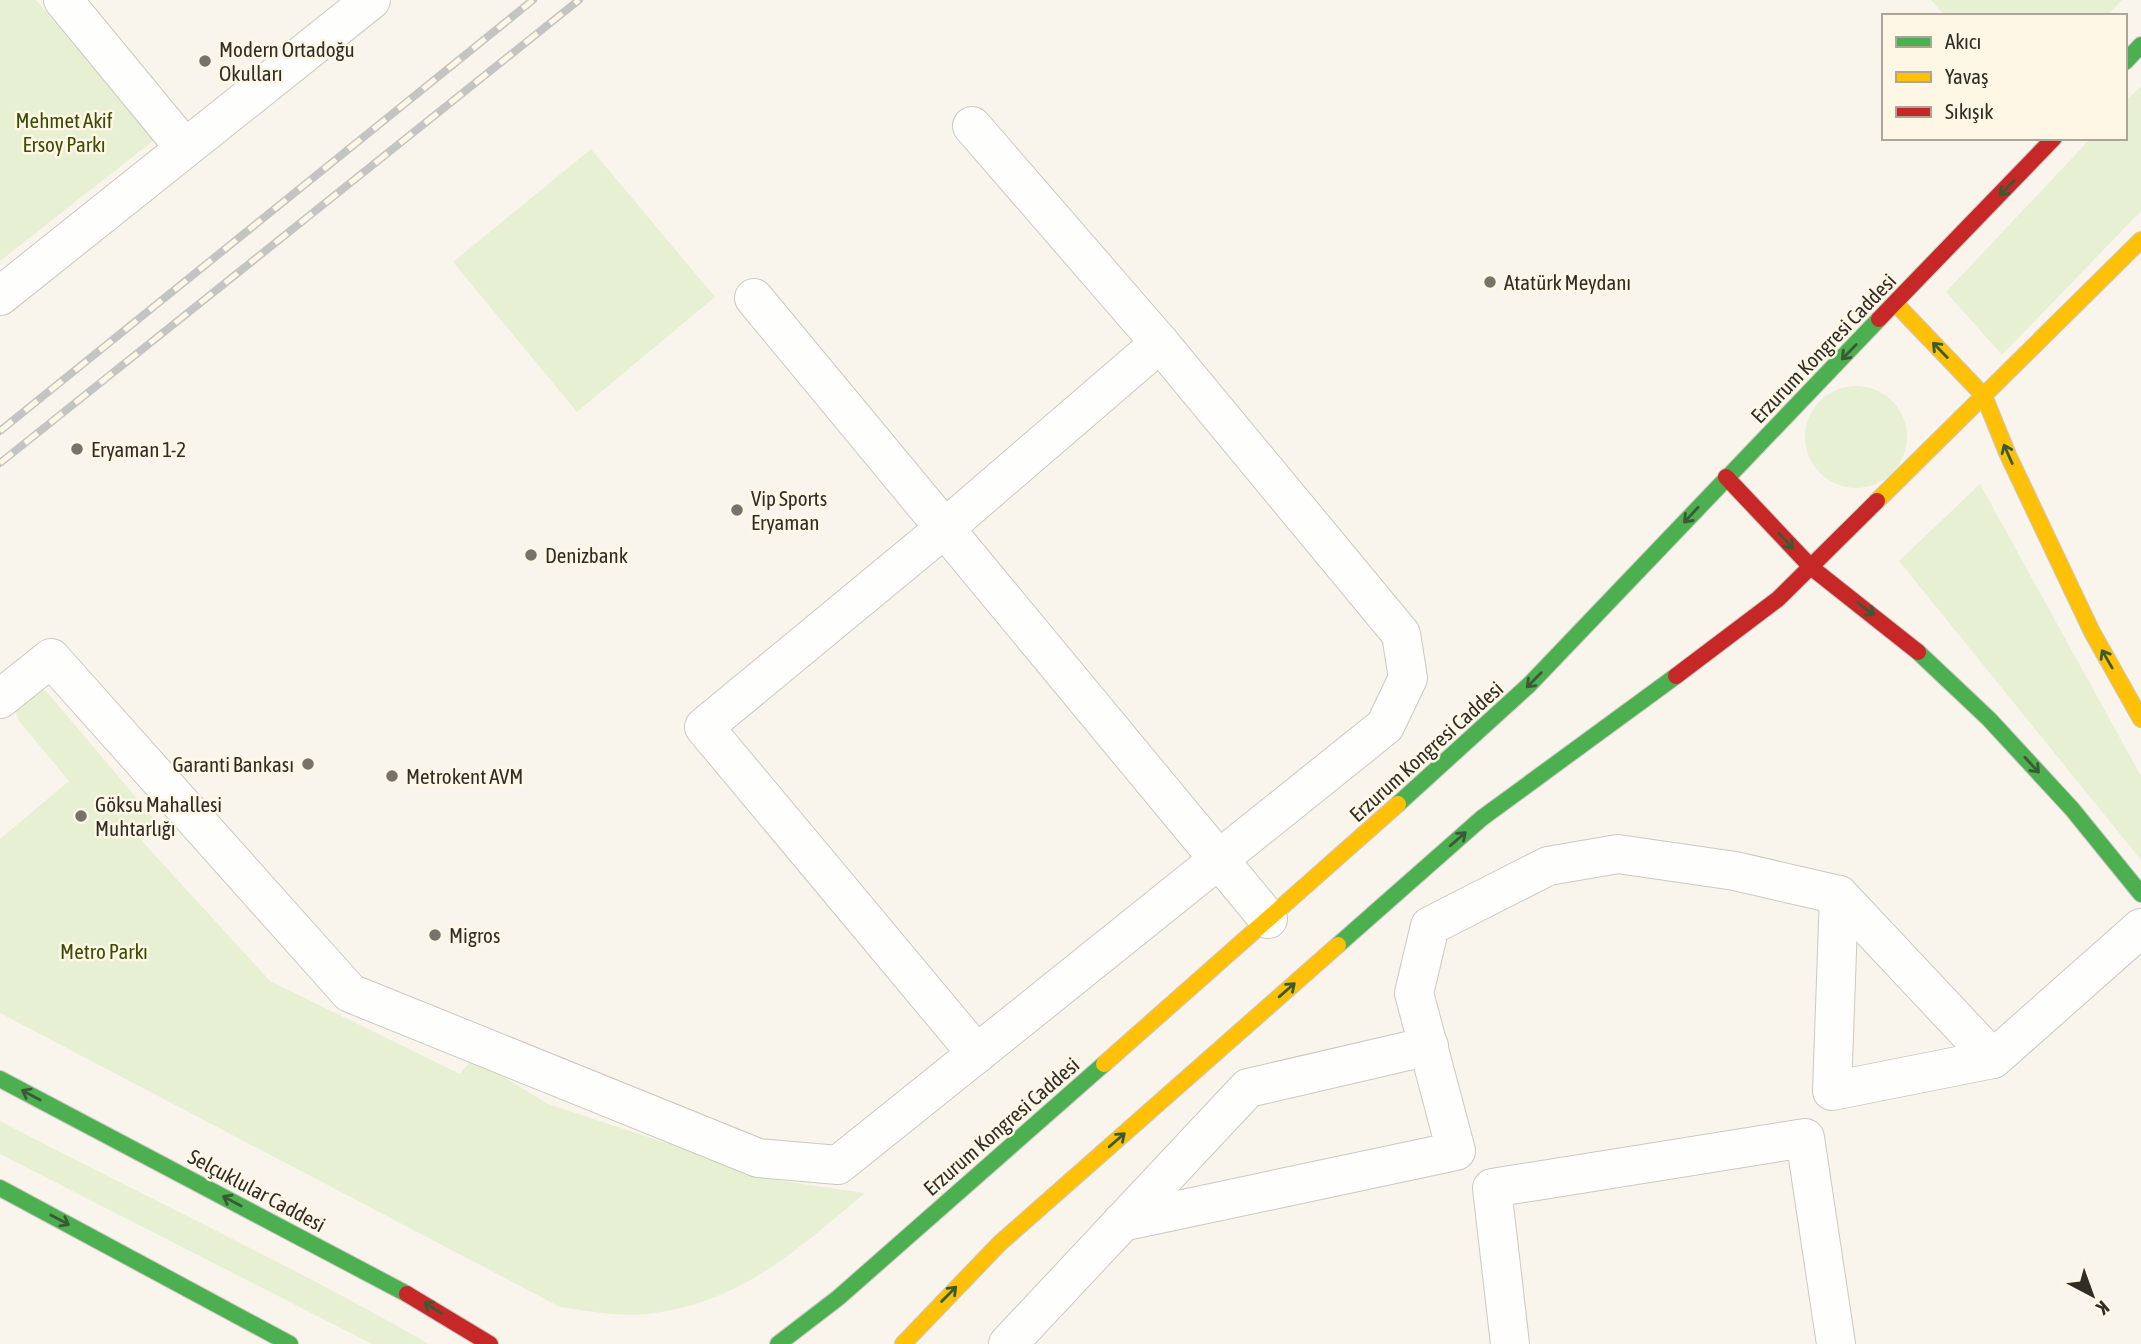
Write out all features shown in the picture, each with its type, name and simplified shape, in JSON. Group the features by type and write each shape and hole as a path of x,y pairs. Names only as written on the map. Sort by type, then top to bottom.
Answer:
{"main road":[{"path":"2127,60 2141,45"},
{"name":"Erzurum Kongresi Caddesi","path":"777,1344 838,1298 1440,767 1529,685 2052,140"},
{"path":"903,1344 1000,1243 1482,818 1738,632 1812,568 2141,240"},
{"path":"1896,304 1984,396 2008,455 2092,632 2141,719"},
{"path":"1726,477 1812,568 1923,656 1989,719 2072,809 2141,894"},
{"name":"Selçuklular Caddesi","path":"0,1079 425,1303 491,1344"},
{"path":"0,1188 290,1344"}],"street":[{"path":"63,0 184,148"},
{"path":"0,296 371,0"},
{"path":"0,699 51,658 350,993 758,1158 838,1165 1384,726 1408,678 1401,634 1160,343 972,126"},
{"path":"754,298 1268,919"},
{"path":"977,1054 704,727 945,527 1160,343"},
{"path":"1122,1222 1456,1151 1414,993 1430,926 1548,866 1618,854 1735,871 1839,895 1993,1059"},
{"path":"1839,895 1832,1091 1993,1059 2141,928"},
{"path":"1008,1344 1248,1088 1429,1046"},
{"path":"1510,1344 1492,1188 1805,1138 1836,1344"}],"green space":[{"name":"Mehmet Akif Ersoy Parkı","path":"0,0 36,0 154,140 0,261"},
{"path":"1931,0 2122,0 2109,14 1943,14"},
{"path":"2141,86 2141,211 2002,355 1946,292 2089,140 2127,140 2127,100"},
{"path":"591,149 715,297 577,412 453,262"},
{"path":"1856,386 1875,390 1892,401 1903,418 1907,437 1903,456 1892,473 1875,484 1856,488 1837,484 1820,473 1809,456 1805,437 1809,418 1820,401 1837,390"},
{"path":"1980,484 2141,776 2141,860 1899,561"},
{"name":"Metro Parkı","path":"39,688 47,692 156,821 142,841 270,981 460,1074 473,1058 548,1104 782,1181 865,1193 815,1235 764,1272 709,1299 679,1309 635,1315 560,1307 0,1013 0,839 69,781 19,721 15,709"},
{"path":"0,1121 270,1258 429,1344 372,1344 0,1154"}],"railway":[{"path":"0,431 533,0"},
{"path":"0,463 579,0"}],"traffic: fast":[{"path":"2127,60 2141,45"},
{"path":"1398,804 1529,685 1879,319"},
{"path":"1918,652 1989,719 2072,809 2141,894"},
{"path":"1338,945 1482,818 1676,676"},
{"path":"778,1344 838,1298 1104,1064"},
{"path":"0,1079 407,1294"},
{"path":"0,1188 290,1344"}],"traffic: slow":[{"path":"1877,501 2141,240"},
{"path":"1896,304 1984,396 2008,455 2092,632 2141,719"},
{"path":"1104,1064 1398,804"},
{"path":"903,1344 1000,1243 1338,945"}],"traffic: jam":[{"path":"1879,319 2052,140"},
{"path":"1726,477 1812,568 1918,652"},
{"path":"1676,676 1778,599 1877,501"},
{"path":"407,1294 490,1344"}],"place":[{"name":"Modern Ortadoğu Okulları","path":"205,61"},
{"name":"Atatürk Meydanı","path":"1490,282"},
{"name":"Eryaman 1-2","path":"77,449"},
{"name":"Vip Sports Eryaman","path":"737,510"},
{"name":"Denizbank","path":"531,555"},
{"name":"Garanti Bankası","path":"308,764"},
{"name":"Metrokent AVM","path":"392,776"},
{"name":"Göksu Mahallesi Muhtarlığı","path":"81,816"},
{"name":"Migros","path":"435,935"}]}
